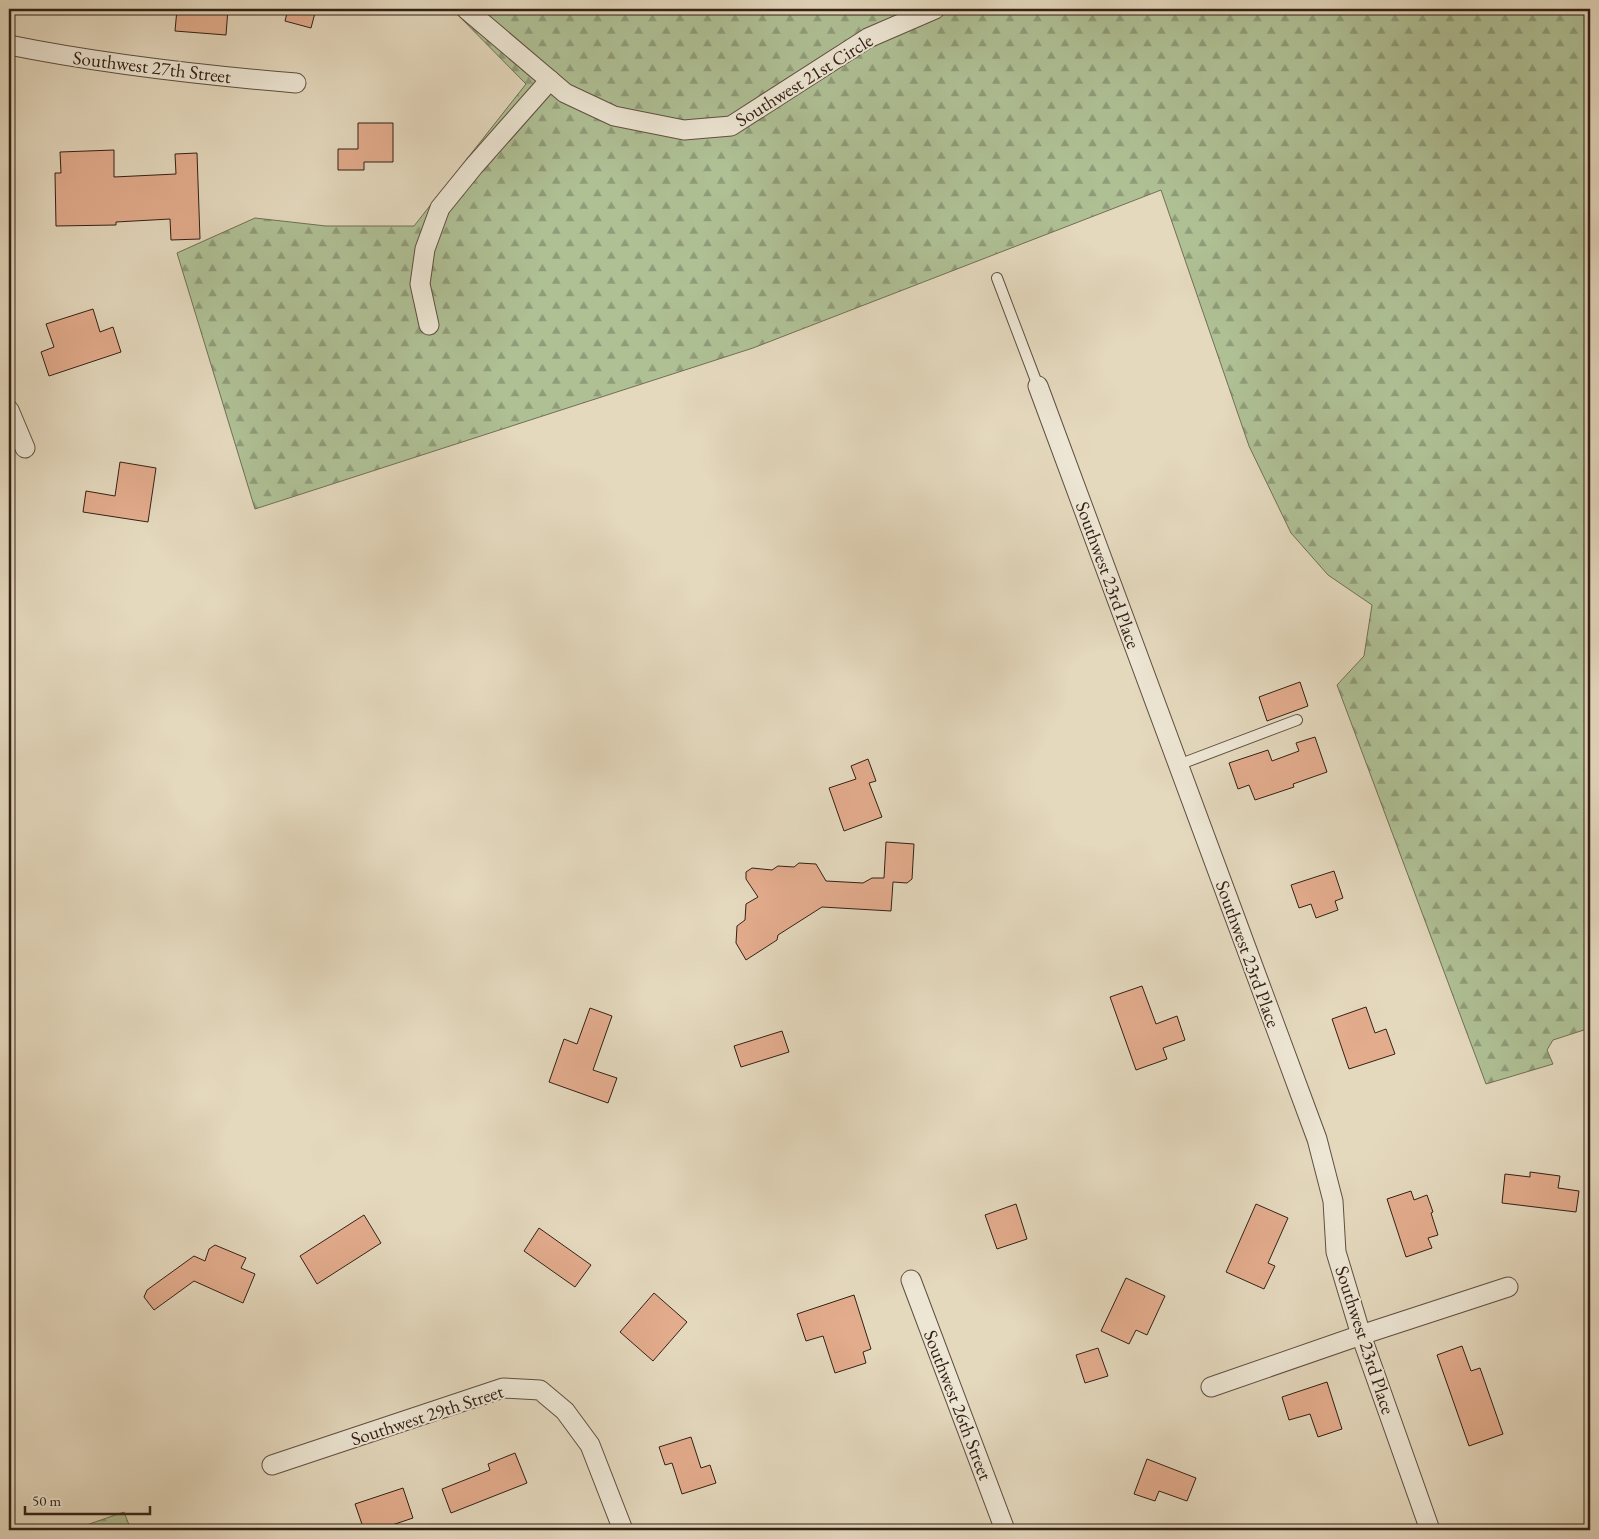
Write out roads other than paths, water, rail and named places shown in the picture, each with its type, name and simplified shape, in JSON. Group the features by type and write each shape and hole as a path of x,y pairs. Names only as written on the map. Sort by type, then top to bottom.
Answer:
{"street":[{"name":"Southwest 21st Circle","path":"466,9 565,93 614,116 684,130 731,126 868,38 934,9"},
{"name":"Southwest 27th Street","path":"9,45 67,57 236,78 296,83"},
{"path":"430,325 420,284 424,250 440,208 474,166 550,80"},
{"name":"Southwest 23rd Place","path":"1038,386 1317,1139 1333,1201 1336,1252 1361,1335 1430,1530"},
{"path":"9,410 25,448"},
{"name":"Southwest 26th Street","path":"911,1280 1004,1530"},
{"path":"1211,1387 1508,1287"},
{"name":"Southwest 29th Street","path":"272,1465 503,1388 540,1390 565,1411 590,1445 623,1530"}],"lane":[{"path":"997,278 1038,386"},
{"path":"1178,765 1297,720"}]}
